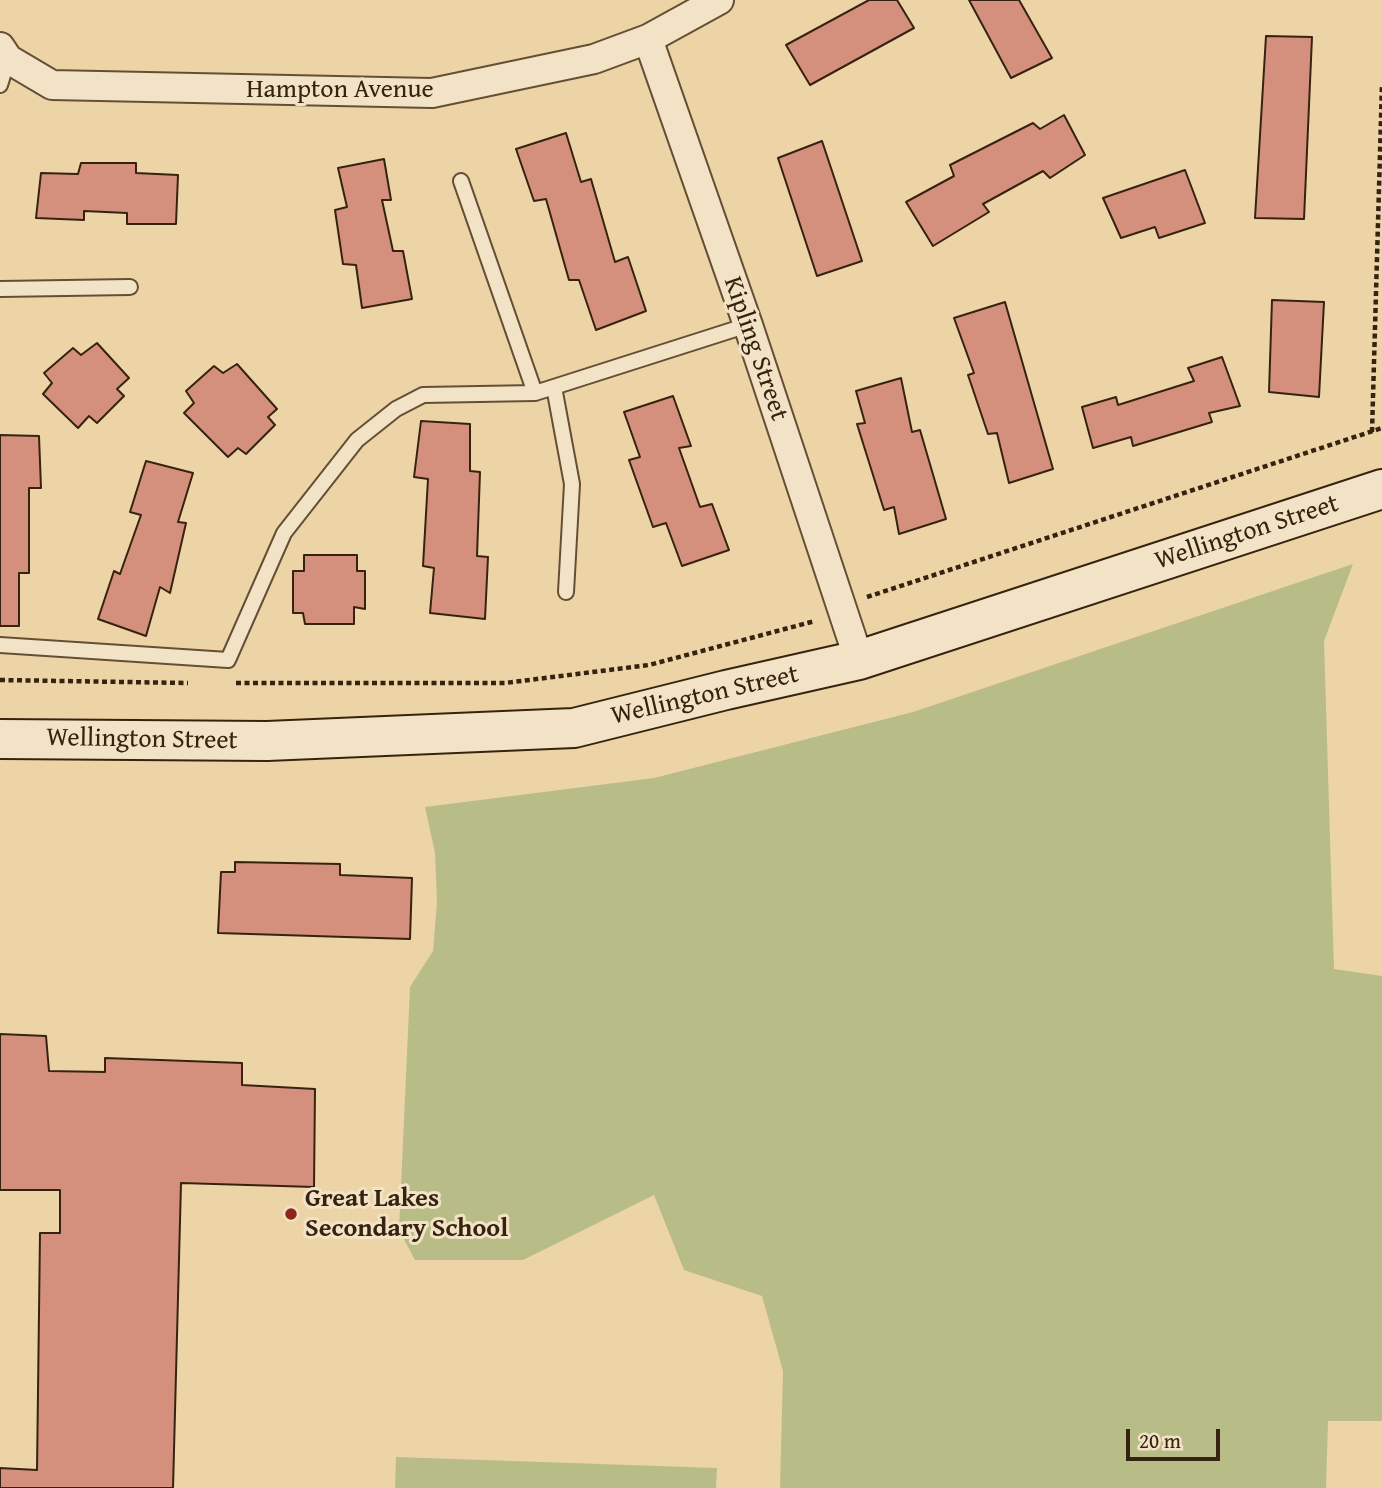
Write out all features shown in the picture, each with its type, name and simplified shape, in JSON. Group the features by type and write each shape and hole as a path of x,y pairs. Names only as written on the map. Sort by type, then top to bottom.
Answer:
{"main road":[{"name":"Wellington Street","path":"0,739 267,741 574,728 859,660 1382,489"}],"street":[{"name":"Hampton Avenue","path":"3,64 52,85 432,93 594,59 648,39 719,0"},
{"name":"Kipling Street","path":"648,39 748,325 859,660"}],"lane":[{"path":"461,181 535,393"},
{"path":"0,289 130,286"},
{"path":"0,645 228,660 284,533 357,440 396,409 423,395 535,393 748,325"},
{"path":"554,387 572,484 566,592"}],"path":[{"path":"1371,432 1382,84"},
{"path":"235,683 505,683 649,665 806,625 878,593 1382,428"},
{"path":"0,680 194,683"}],"green space":[{"path":"1353,564 1324,641 1334,969 1382,976 1382,1421 1328,1421 1326,1488 780,1488 783,1371 762,1296 684,1270 654,1195 523,1260 415,1260 399,1230 410,987 433,951 437,902 435,853 425,807 654,778 913,712"},
{"path":"396,1457 717,1468 716,1488 395,1488"}],"building":[{"path":"869,0 897,0 914,28 810,85 786,45"},
{"path":"969,0 1019,0 1052,58 1011,78"},
{"path":"1266,36 1312,37 1304,219 1255,218"},
{"path":"1064,115 1085,155 1050,178 1043,171 983,204 989,212 933,246 906,202 954,176 950,165 1033,123 1040,129"},
{"path":"566,133 581,182 591,179 615,262 628,257 646,311 596,330 579,280 569,280 546,199 534,201 516,149"},
{"path":"822,141 862,261 817,276 778,158"},
{"path":"384,159 391,200 382,200 393,251 403,251 412,299 362,308 356,265 343,264 335,210 347,207 338,168"},
{"path":"81,163 136,163 136,173 178,175 176,224 127,224 127,213 84,211 84,220 36,218 41,173 78,174"},
{"path":"1185,170 1205,223 1159,238 1155,227 1121,238 1103,198"},
{"path":"1272,300 1324,302 1319,397 1269,392"},
{"path":"1005,302 1053,469 1009,483 997,433 988,434 968,375 974,373 954,318"},
{"path":"97,343 129,378 117,389 124,396 97,423 89,416 78,428 43,394 52,383 44,373 73,348 81,355"},
{"path":"1222,357 1240,406 1209,413 1212,422 1133,446 1131,437 1093,448 1082,407 1116,397 1118,405 1194,381 1188,368"},
{"path":"237,364 277,409 268,417 275,425 246,454 238,448 228,457 184,413 194,403 186,391 214,366 223,373"},
{"path":"901,378 912,432 920,430 946,519 899,534 894,507 884,510 857,424 865,423 856,391"},
{"path":"673,396 691,446 679,448 700,507 712,504 729,550 682,566 666,523 653,527 629,460 640,457 624,412"},
{"path":"421,421 470,424 470,471 480,472 477,556 488,557 485,619 430,613 434,568 423,566 428,479 414,477"},
{"path":"0,435 39,436 41,488 29,488 29,573 19,573 19,626 0,626"},
{"path":"146,461 193,473 178,522 186,523 170,593 160,587 146,636 98,619 114,571 120,574 141,515 130,512"},
{"path":"304,555 357,555 357,571 365,571 365,609 354,607 354,624 305,624 303,613 293,613 293,571 304,571"},
{"path":"235,862 340,864 340,875 412,878 410,939 218,933 221,872 235,872"},
{"path":"0,1034 46,1036 49,1071 105,1072 105,1058 242,1063 242,1085 315,1089 314,1187 181,1183 173,1488 0,1488 0,1468 37,1470 40,1233 60,1233 60,1190 0,1190"}],"place":[{"name":"Great Lakes Secondary School","path":"291,1214"}]}
